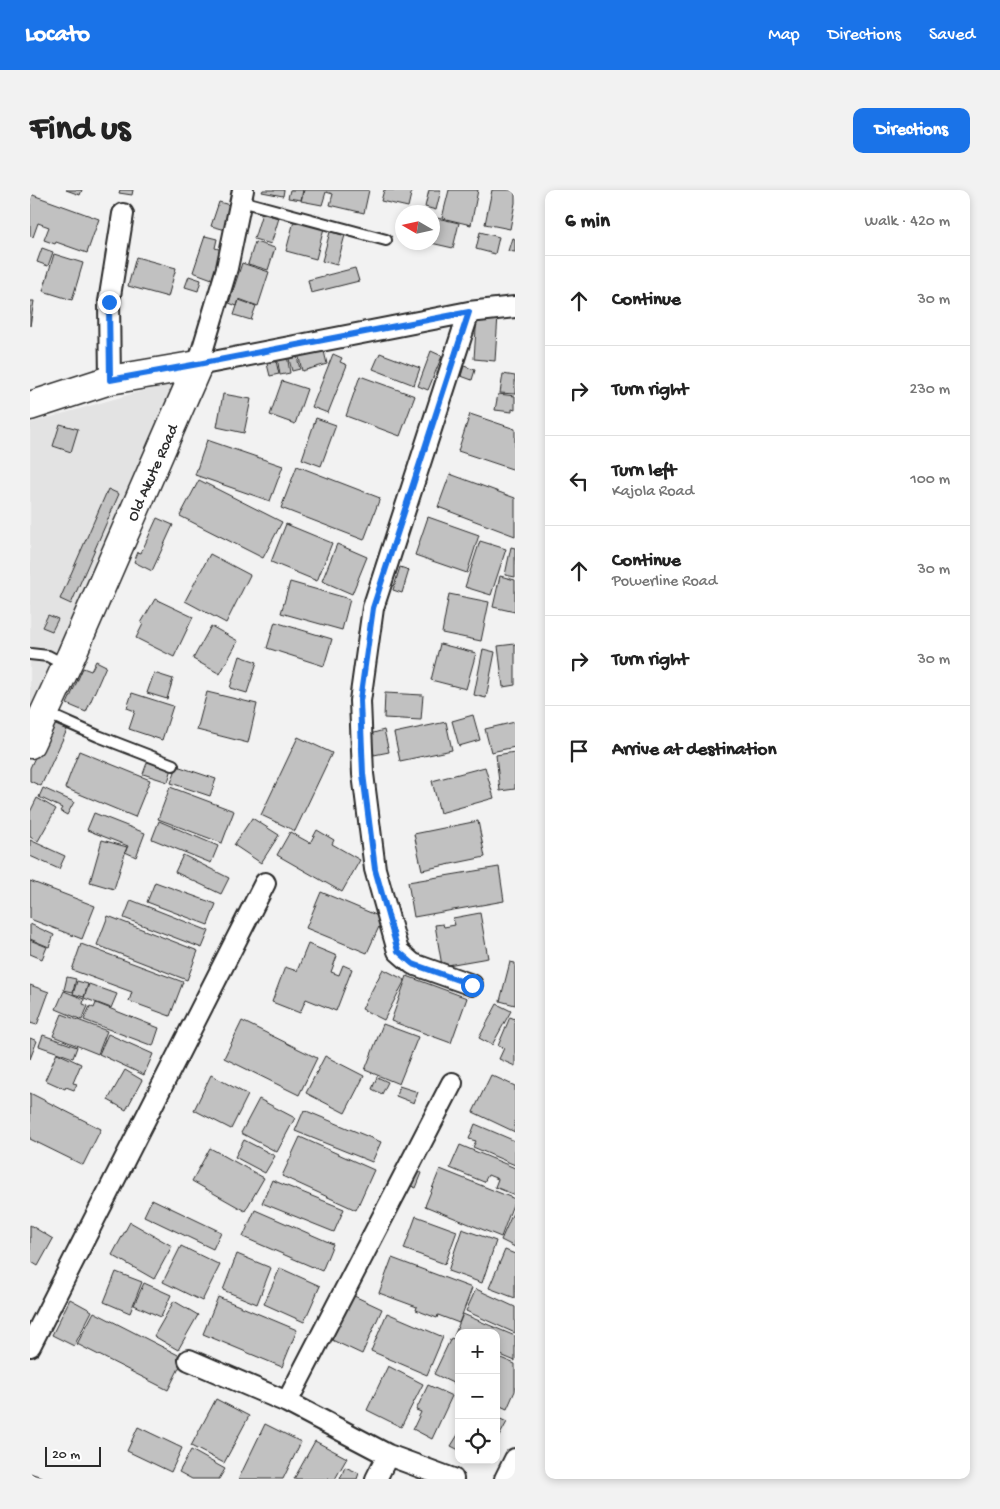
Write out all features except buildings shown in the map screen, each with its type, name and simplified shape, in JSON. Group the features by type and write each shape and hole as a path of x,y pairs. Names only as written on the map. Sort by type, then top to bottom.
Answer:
{"street":[{"name":"Old Akute Road","path":"30,744 198,364 227,268 242,196"},
{"path":"110,380 109,302 123,214"},
{"path":"30,406 110,380 469,312 515,307"},
{"path":"469,312 373,608 360,701 363,774 375,869 398,951 413,964 472,985"},
{"path":"30,1346 265,883"},
{"path":"287,1402 452,1083"},
{"path":"189,1360 287,1402 388,1455 453,1479"},
{"path":"376,1479 388,1455"},
{"path":"505,1479 515,1459"}],"lane":[{"path":"242,196 386,240"},
{"path":"30,654 48,656 66,666"},
{"path":"45,712 98,736 173,765"}],"shaded area":[{"path":"184,379 30,715 30,423"}],"route":[{"path":"109,302 110,380 469,312 373,608 360,701 363,774 375,869 398,951 413,964 472,985"}]}
